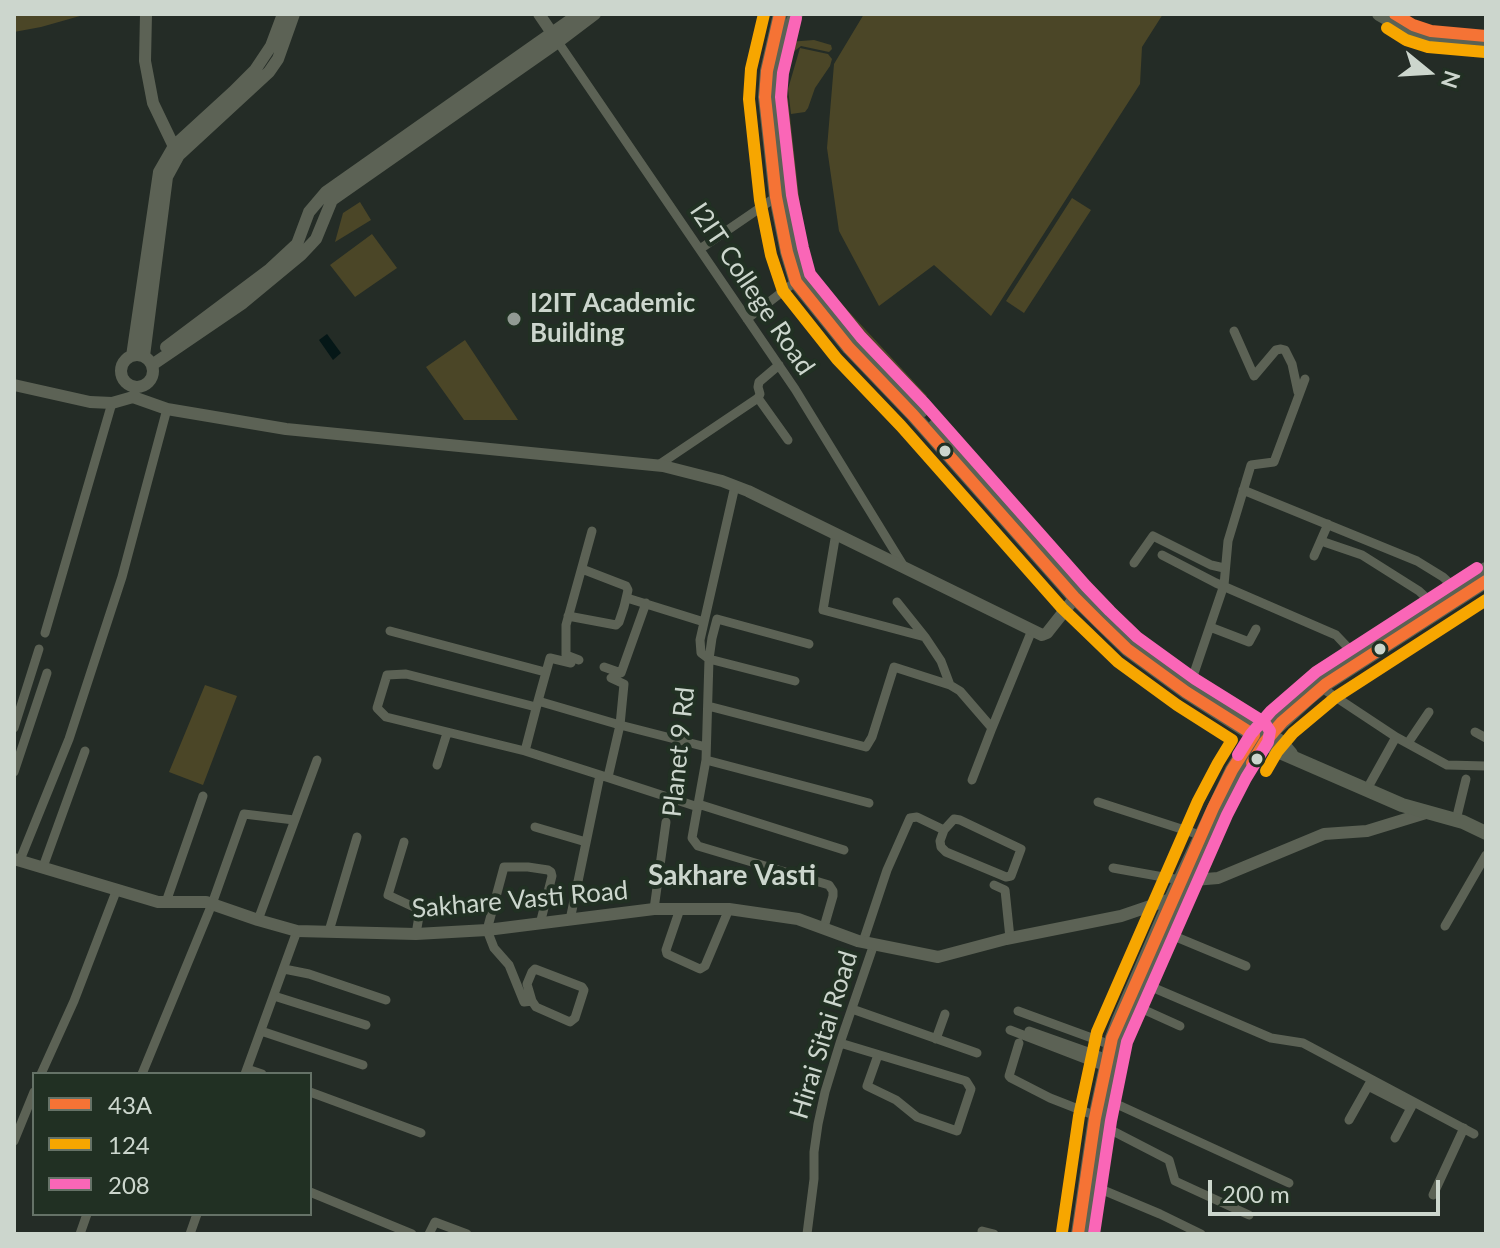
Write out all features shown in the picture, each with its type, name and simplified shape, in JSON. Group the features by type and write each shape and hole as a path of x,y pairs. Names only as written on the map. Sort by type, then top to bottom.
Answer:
{"main road":[{"path":"780,14 767,71 765,97 787,252 801,279 849,348 1079,592 1127,649 1190,686 1294,758 1402,805 1456,820 1486,833"},
{"path":"780,196 776,72 782,46 796,14"},
{"path":"1379,14 1409,33 1429,40 1486,45"},
{"path":"1395,14 1431,31 1486,36"},
{"path":"1091,1233 1096,1116 1108,1057 1127,998 1243,777 1273,713 1354,654 1486,569"},
{"path":"1187,880 1200,835 1232,770 1262,735 1322,688 1486,581"},
{"path":"1091,1233 1107,1128 1125,1041 1169,934 1177,902"}],"street":[{"path":"146,14 145,61 153,103 176,150"},
{"path":"14,385 87,402 112,403 134,392 152,376 144,359 159,172 176,150 255,70 271,46 283,14"},
{"path":"176,150 269,72 278,59 294,14"},
{"path":"539,14 555,38"},
{"path":"555,38 579,14"},
{"path":"595,14 555,38 332,200 316,239 291,265 243,303 144,359 124,362 121,373 134,392 167,409 286,429 657,466 722,481 903,565 1042,635 1047,633 1079,592"},
{"name":"I2IT College Road","path":"555,38 779,365 903,565"},
{"path":"700,249 780,196"},
{"path":"747,319 801,279"},
{"path":"1234,331 1254,376 1276,350 1285,350 1292,364 1299,395"},
{"path":"657,466 758,398 758,383 779,365"},
{"path":"1190,686 1224,585 1228,541 1251,465 1274,462 1305,379"},
{"path":"758,398 788,440"},
{"path":"45,633 112,403"},
{"path":"17,859 69,739 122,577 167,409"},
{"name":"Planet 9 Rd","path":"735,486 700,648 702,656 709,659 706,760 692,838 695,845 829,885 833,896 824,927"},
{"path":"1243,490 1417,561 1456,589"},
{"path":"1314,556 1328,524"},
{"path":"525,751 550,658 578,663 566,655 566,625 592,531"},
{"path":"836,533 823,610 925,637"},
{"path":"1134,563 1153,536 1224,568"},
{"path":"1321,541 1362,555 1419,591 1433,604"},
{"path":"1162,555 1336,635 1354,654"},
{"path":"568,616 616,625 627,598 628,590 622,584 582,569"},
{"path":"627,598 703,627 712,638"},
{"path":"897,602 941,661 950,685"},
{"path":"604,667 621,673 646,603"},
{"path":"795,681 709,659 717,619 809,644"},
{"path":"1210,627 1249,642 1256,629"},
{"path":"972,780 1032,630"},
{"path":"390,631 545,672"},
{"path":"14,728 39,649"},
{"path":"708,706 866,747 894,667 960,691 992,728"},
{"path":"14,772 47,673"},
{"path":"706,747 406,674 387,675 377,708 386,717 525,751 844,850"},
{"path":"570,920 586,842 620,725 624,684 611,678"},
{"path":"1322,688 1396,737 1447,765 1486,766"},
{"path":"1408,743 1429,712"},
{"path":"1475,732 1486,738"},
{"path":"437,765 447,733"},
{"path":"1367,789 1396,737"},
{"path":"43,867 85,751"},
{"path":"258,920 317,760"},
{"path":"706,760 869,803"},
{"path":"1456,820 1466,779"},
{"path":"166,902 203,796"},
{"path":"1098,802 1200,835"},
{"path":"1113,868 1187,880 1218,878 1324,834 1367,831 1429,812"},
{"path":"143,1072 212,904 244,814 294,820"},
{"name":"Hirai Sitai Road","path":"807,1234 818,1124 852,1009 887,870 910,818 917,817 944,830"},
{"path":"954,819 960,820 1021,849 1011,876 1006,877 946,852 940,841 944,830 954,819"},
{"path":"654,909 666,822"},
{"path":"535,827 586,842"},
{"path":"329,931 357,837"},
{"path":"404,842 388,895 418,909 416,934"},
{"path":"1445,926 1486,855"},
{"name":"Sakhare Vasti Road","path":"17,859 158,902 206,902 297,931 416,934 487,930 654,909 729,909 798,919 869,943 938,957 1177,902"},
{"path":"532,1001 524,1002 509,965 494,948 487,930 502,870 508,866 551,872 540,924"},
{"path":"994,885 1005,890 1010,938"},
{"path":"42,1072 74,1001 117,889"},
{"path":"680,909 667,954 700,969 705,966 729,909"},
{"path":"246,1071 297,931"},
{"path":"1169,934 1246,966"},
{"path":"284,969 309,974 386,1000"},
{"path":"535,969 584,990 575,1018 570,1022 536,1007 532,1001 527,984 535,969"},
{"path":"1147,985 1271,1038 1303,1043 1368,1083 1469,1131 1433,1195"},
{"path":"274,996 366,1025"},
{"path":"1138,1007 1180,1026"},
{"path":"852,1009 977,1053"},
{"path":"1018,1011 1108,1057"},
{"path":"936,1039 945,1014"},
{"path":"1010,1030 1108,1057"},
{"path":"261,1031 363,1065"},
{"path":"1029,1031 1108,1057"},
{"path":"840,1043 966,1081 971,1089 957,1131 917,1117 896,1100 867,1086 878,1055"},
{"path":"1019,1043 1011,1078 1096,1116"},
{"path":"1349,1120 1368,1083"},
{"path":"312,1093 421,1133"},
{"path":"14,1141 32,1097"},
{"path":"1112,1102 1289,1183"},
{"path":"1395,1138 1413,1105"},
{"path":"1107,1128 1169,1160 1175,1181 1249,1215"},
{"path":"1098,1188 1201,1234"},
{"path":"312,1193 412,1234"},
{"path":"429,1234 435,1222 467,1234"},
{"path":"982,1231 994,1234"}],"shaded area":[{"path":"14,14 87,14 14,32"},
{"path":"864,14 1163,14 1142,47 1140,84 991,316 934,265 879,306 839,231 827,148 834,64"},
{"path":"814,40 831,45 832,49 829,52 801,46 793,52 786,81 803,233 814,274 927,396 919,403 812,279 795,228 778,90 788,42"},
{"path":"800,48 828,54 832,59 815,88 808,108 805,112 791,114 788,89"},
{"path":"1072,198 1091,210 1024,313 1006,301"},
{"path":"360,202 371,220 335,242 343,213"},
{"path":"372,234 397,268 355,297 330,265"},
{"path":"327,334 341,353 333,360 319,340"},
{"path":"465,340 518,420 464,420 426,367"},
{"path":"933,406 962,438 955,445 929,415"},
{"path":"205,685 237,696 203,785 169,772"}],"transit line":[{"name":"124","path":"764,14 751,69 749,99 760,200 771,255 783,291 837,359 901,426 1062,608 1118,662 1232,740 1198,801 1097,1032 1079,1116 1062,1232"},
{"name":"43A","path":"780,14 767,71 765,97 776,197 796,282 849,348 1099,622 1127,649 1186,692 1254,735 1213,808 1112,1038 1095,1118 1078,1234"},
{"name":"43A","path":"1395,14 1431,31 1486,36"},
{"name":"208","path":"796,18 783,73 781,97 792,195 810,274 861,337 1110,611 1137,637 1195,679 1264,722 1270,731 1268,742 1227,815 1127,1042 1094,1234"},
{"name":"124","path":"1387,28 1406,40 1428,47 1485,52"},
{"name":"208","path":"1238,755 1271,711 1316,672 1477,568"},
{"name":"43A","path":"1252,763 1282,722 1326,684 1486,581"},
{"name":"124","path":"1266,771 1293,733 1336,697 1486,600"}],"place":[{"name":"I2IT Academic Building","path":"514,319"}],"district":[{"name":"Sakhare Vasti","path":"732,876"}]}
